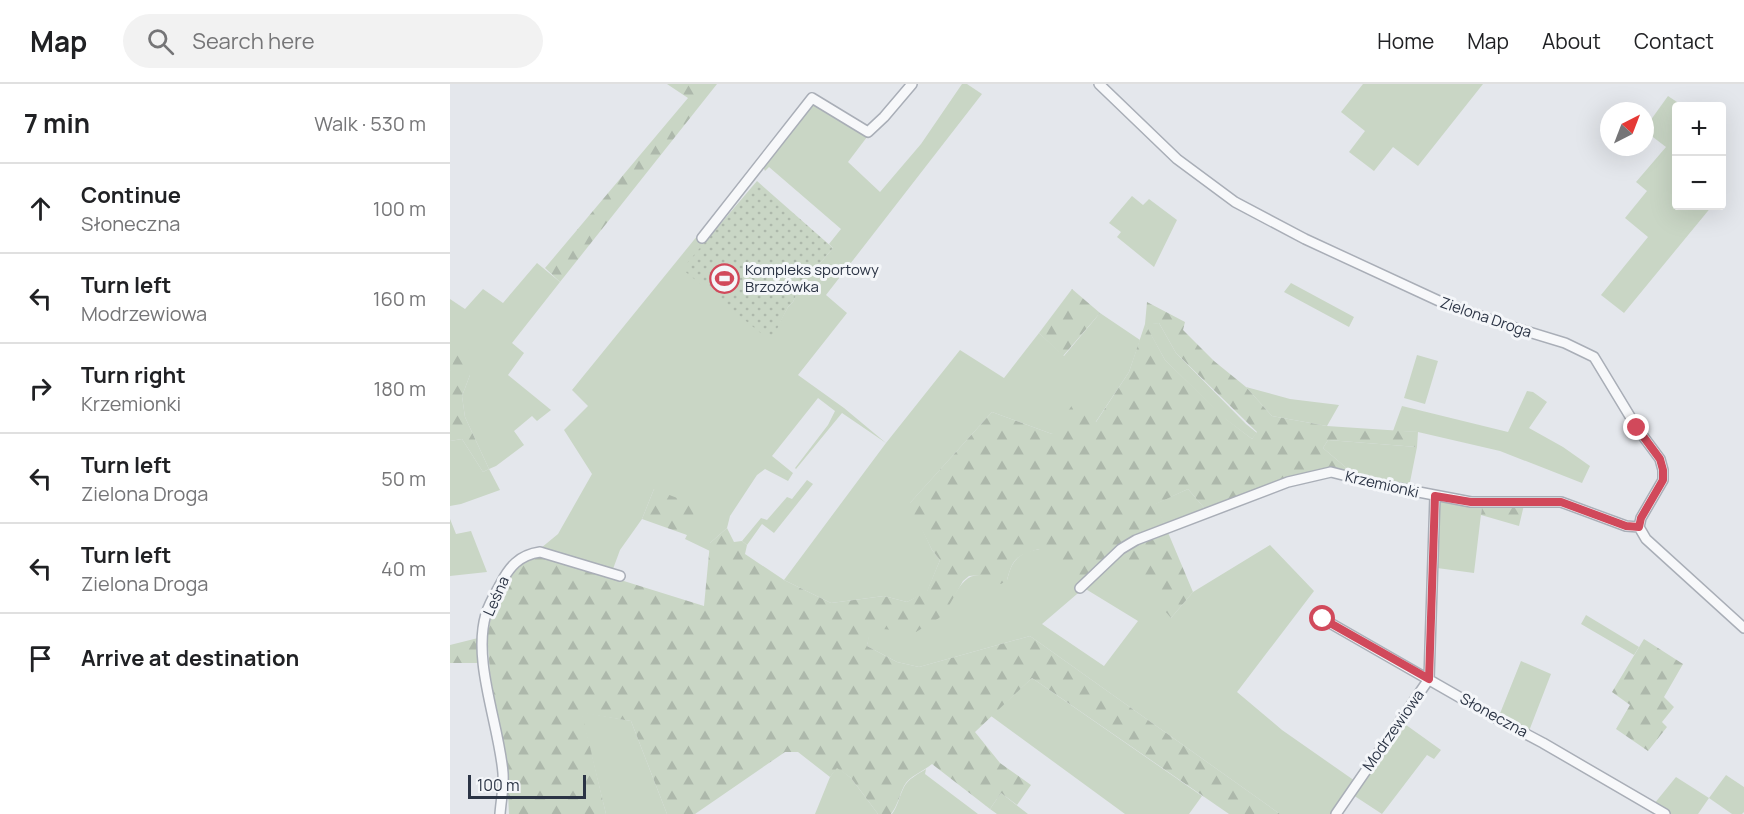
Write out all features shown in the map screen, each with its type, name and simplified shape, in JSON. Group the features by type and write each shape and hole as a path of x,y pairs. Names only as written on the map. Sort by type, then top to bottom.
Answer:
{"street":[{"path":"702,238 812,98 867,132 884,117 912,84"},
{"name":"Zielona Droga","path":"1099,84 1177,159 1235,202 1305,239 1439,301 1499,323 1565,343 1594,357 1637,428 1660,459 1663,470 1663,480 1641,518 1639,527"},
{"name":"Krzemionki","path":"1080,588 1121,549 1136,540 1288,482 1331,472 1382,485 1471,502 1561,502 1626,526 1639,527"},
{"name":"Modrzewiowa","path":"1336,814 1429,679 1435,496"},
{"path":"1639,527 1646,539 1744,628"},
{"name":"Leśna","path":"500,814 503,773 484,670 482,647 486,614 502,580 509,567 530,553 540,552 620,576"},
{"name":"Słoneczna","path":"1323,619 1665,814"}],"green space":[{"path":"667,84 717,84 560,282 545,268 688,98"},
{"path":"962,84 967,84 982,94 826,295 847,313 798,375 844,408 886,443 842,413 796,469 828,425 835,411 818,398 772,456 793,473 788,481 765,469 757,475 730,516 727,528 710,543 710,551 685,539 687,535 654,489 642,519 620,550 613,569 541,548 558,534 592,474 564,430 588,406 572,390 698,235 706,241 774,333 799,288 833,248 829,244 841,229 769,167 765,171 763,167 812,103 867,137 848,162 880,192 921,144"},
{"path":"1363,84 1483,84 1418,166 1393,147 1374,171 1349,152 1365,131 1341,112"},
{"path":"1668,96 1677,102 1672,102 1672,210 1709,210 1624,313 1601,295 1648,237 1625,218 1647,191 1636,182 1666,147 1654,138 1654,115"},
{"path":"757,181 833,248 799,288 775,333 768,339 682,269"},
{"path":"1132,196 1143,205 1149,199 1177,220 1154,267 1117,237 1121,232 1109,223"},
{"path":"537,263 560,282 512,343 524,353 508,375 551,410 537,421 532,416 514,431 524,445 489,469 465,417 462,396 470,375 450,371 450,299 465,309 483,289 503,303"},
{"path":"1291,283 1354,317 1349,327 1284,292"},
{"path":"1072,289 1100,313 1063,356 1039,333"},
{"path":"1147,302 1185,322 1183,330 1214,361 1246,387 1272,416 1327,426 1418,432 1417,447 1328,440 1323,448 1357,477 1324,468 1206,510 1188,489 1156,504 1193,592 1171,618 1137,578 1122,544 1080,583 1039,549 1017,558 1011,566 1007,580 1001,584 980,575 969,576 963,581 947,609 939,618 916,632 871,628 867,646 897,662 919,667 1030,636 1280,814 1229,814 1032,678 975,732 1000,763 1031,785 1017,805 1001,793 990,809 932,764 906,782 891,814 878,814 851,778 837,768 830,777 798,752 785,752 695,814 667,814 631,721 582,713 606,814 509,814 507,772 490,673 487,633 494,607 507,578 516,566 534,555 704,606 710,543 727,528 734,542 742,541 747,545 745,554 784,580 831,603 884,596 907,602 927,591 940,560 932,550 909,504 992,412 1052,434 1075,401 1096,422 1129,372 1145,324","holes":["1159,323 1176,353 1257,432 1252,439 1226,419 1165,360 1146,325"]},
{"path":"1100,313 1140,340 1129,372 1095,423 1052,434 992,412 910,503 932,550 940,560 927,592 907,602 884,596 831,603 784,580 886,443 960,350 1004,378 1039,333 1064,356"},
{"path":"1159,323 1176,353 1257,433 1252,439 1224,418 1165,360 1145,324"},
{"path":"468,341 470,375 462,396 465,417 489,469 483,472 462,439 450,441 450,371 459,346"},
{"path":"1417,355 1438,361 1425,404 1404,398"},
{"path":"1246,387 1290,399 1339,405 1327,426 1272,416"},
{"path":"1527,391 1533,392 1547,402 1529,428 1563,447 1590,466 1582,483 1500,451 1418,432 1393,431 1402,406 1508,432"},
{"path":"462,439 483,472 489,469 500,490 450,506 450,441"},
{"path":"1328,440 1417,447 1409,487 1357,477 1323,448"},
{"path":"807,480 813,484 774,533 762,524 747,545 742,541 761,518 767,520 787,497 792,499"},
{"path":"654,489 690,503 694,513 687,535 642,519"},
{"path":"1188,489 1206,510 1164,524 1155,504"},
{"path":"1438,499 1482,506 1474,573 1437,568"},
{"path":"1524,505 1519,526 1481,515 1482,506"},
{"path":"450,519 456,534 471,531 487,572 450,576"},
{"path":"1122,544 1171,618 1193,592 1270,545 1314,591 1237,692 1282,730 1355,781 1331,814 1280,814 1030,636 919,667 897,662 867,646 870,628 932,621 945,609 965,580 980,575 1007,580 1015,561 1028,552 1053,547","holes":["1084,588 1138,621 1104,666 1042,624"]},
{"path":"1586,615 1639,647 1634,655 1581,624"},
{"path":"478,638 480,663 450,663 450,645"},
{"path":"1644,639 1683,664 1664,697 1674,707 1662,722 1667,727 1648,751 1616,729 1630,705 1612,692"},
{"path":"1521,661 1551,674 1529,731 1499,716"},
{"path":"1032,678 1202,796 1189,814 1125,814 991,716"},
{"path":"581,712 631,721 667,814 606,814"},
{"path":"1402,722 1441,750 1434,759 1427,755 1382,814 1353,795"},
{"path":"837,767 851,778 878,814 815,814 830,777"},
{"path":"926,769 925,774 978,814 892,814 906,784"},
{"path":"1726,775 1744,787 1744,812 1732,814 1709,798"},
{"path":"1676,777 1709,798 1698,814 1670,814 1654,804"},
{"path":"1001,793 1028,814 997,814 990,809"}],"place":[{"name":"Kompleks sportowy Brzozówka","path":"724,278"}],"route":[{"path":"1323,619 1429,679 1435,496 1471,502 1561,502 1626,526 1639,527 1641,518 1663,480 1663,470 1660,459 1637,428"}]}
